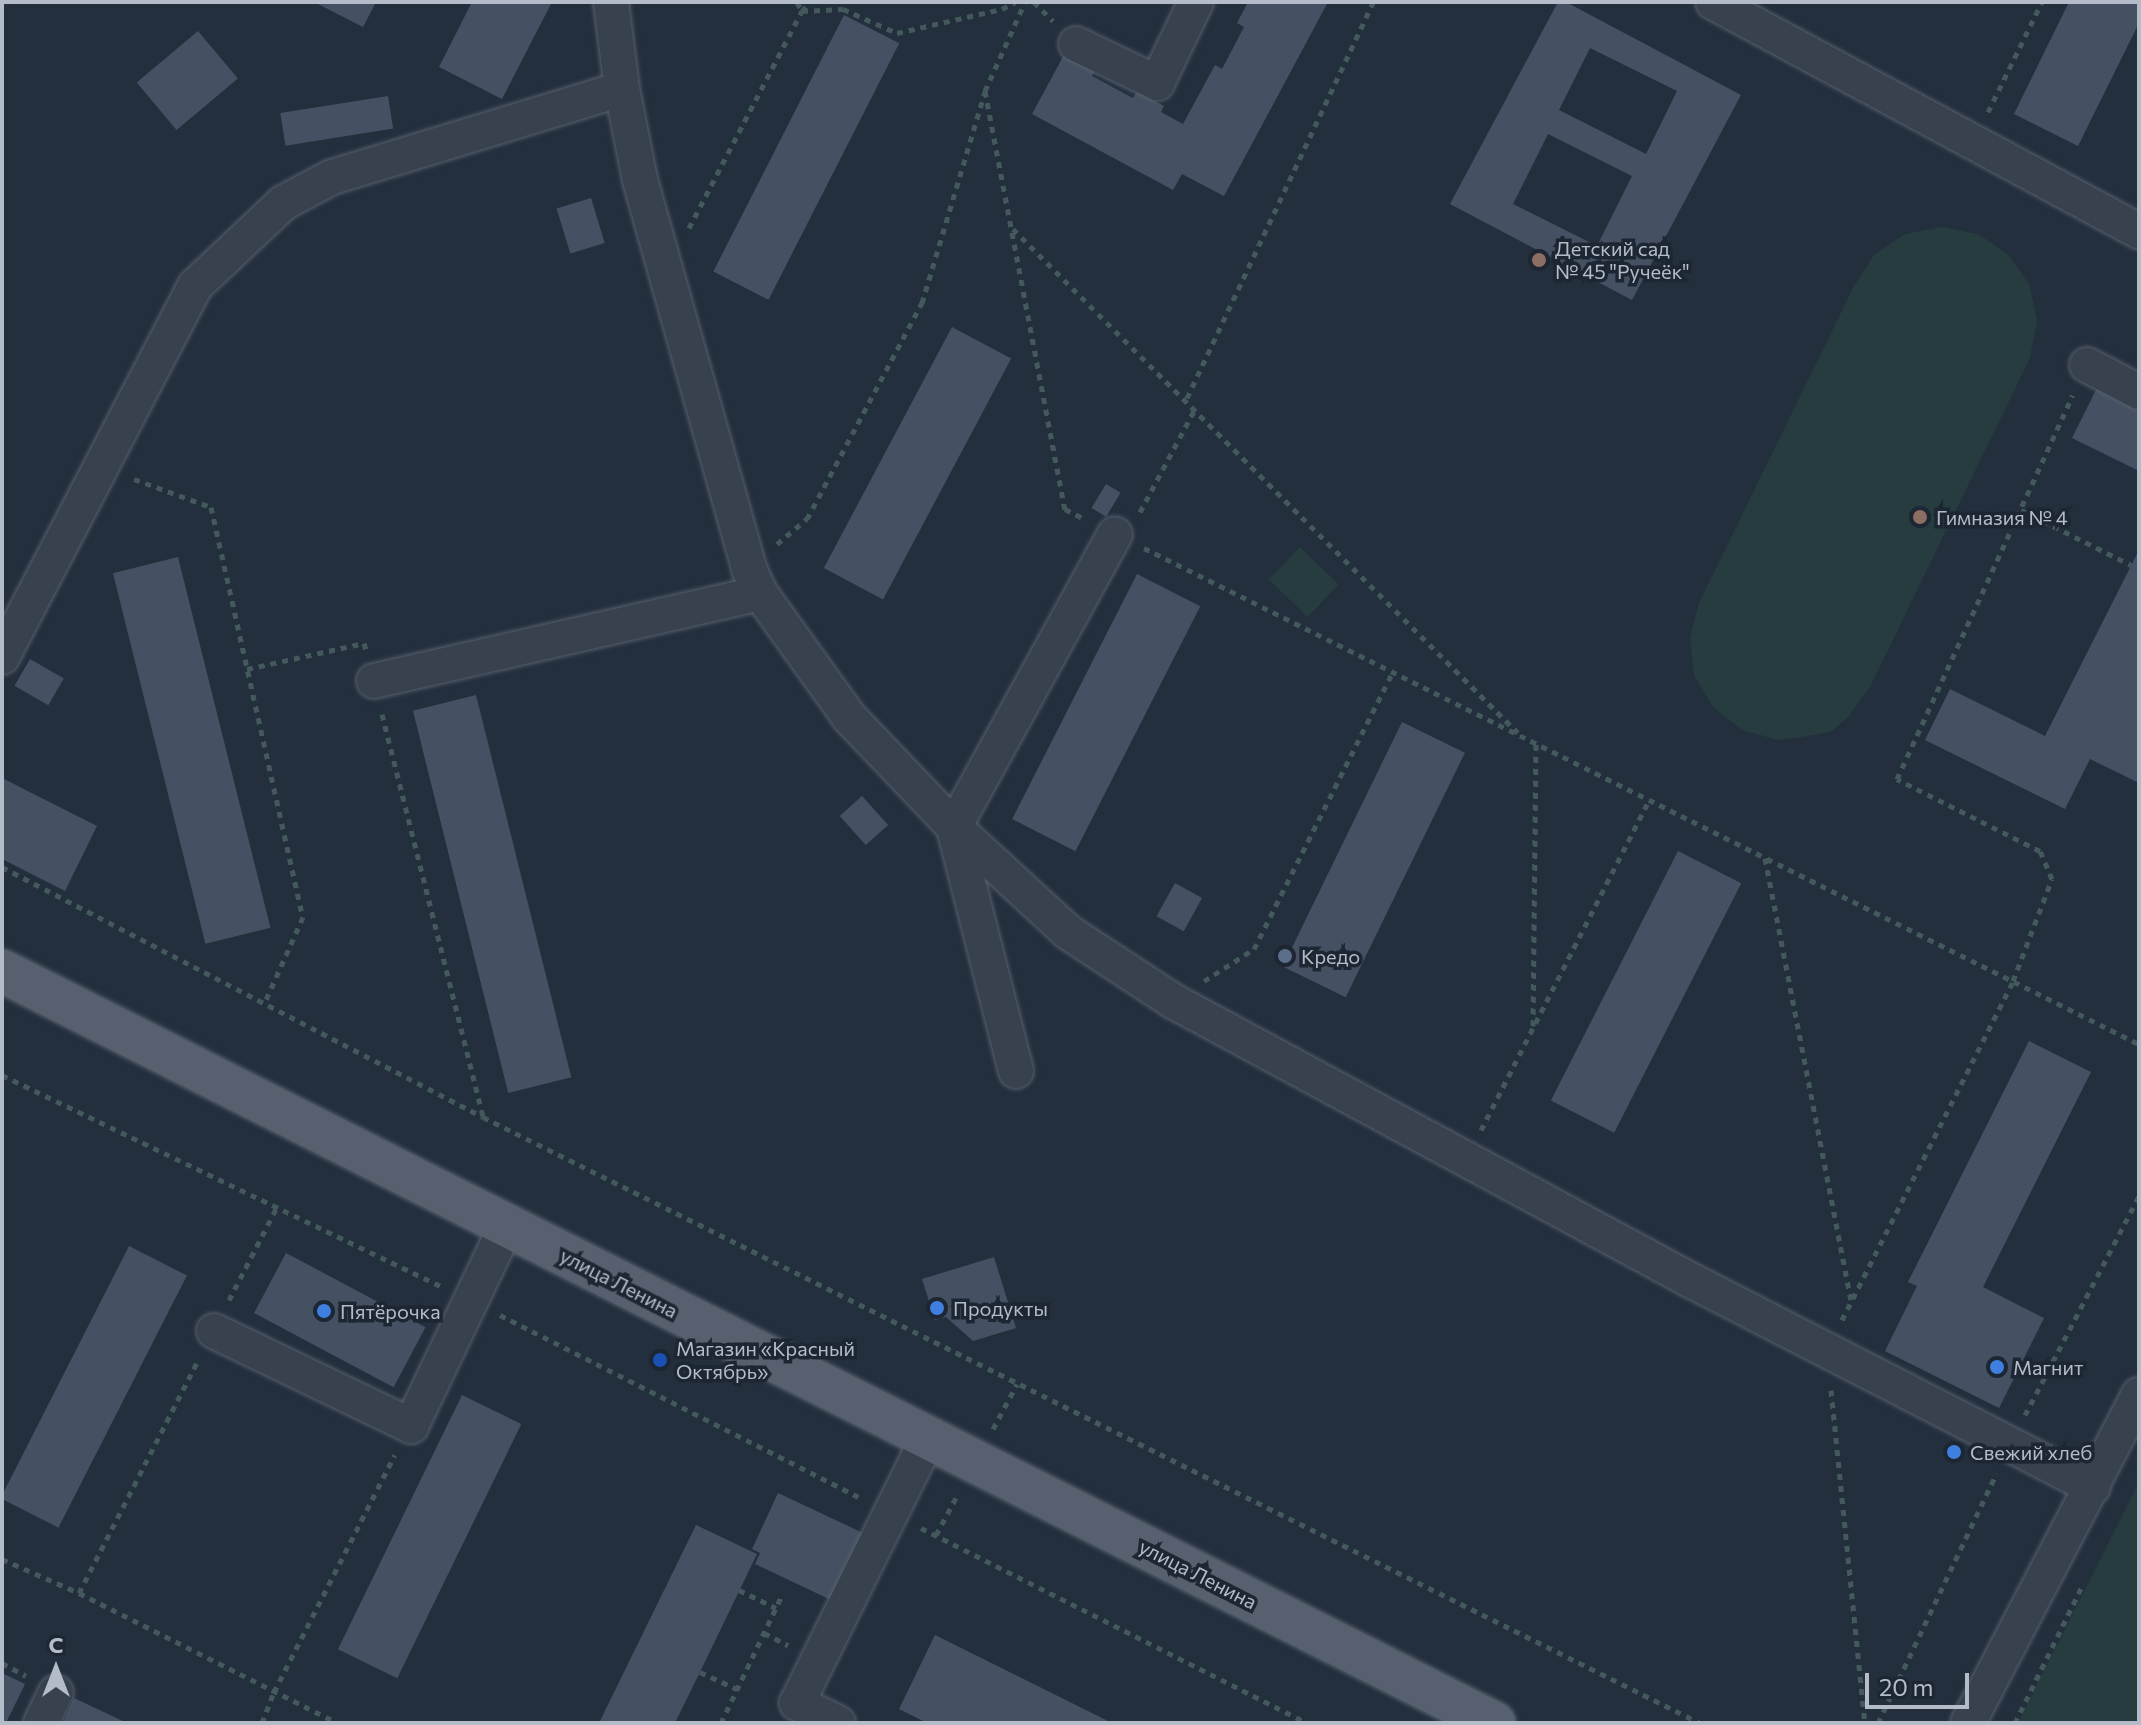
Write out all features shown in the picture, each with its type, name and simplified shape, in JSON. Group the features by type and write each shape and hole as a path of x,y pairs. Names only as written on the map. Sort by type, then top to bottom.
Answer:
{"main road":[{"name":"улица Ленина","path":"2,971 1494,1723"}],"street":[{"path":"611,2 622,89 640,180 755,581 849,717 954,827 1068,932 1173,1001 1827,1351 2093,1487"},
{"path":"1076,44 1157,83 1196,2"},
{"path":"1713,2 2139,231"},
{"path":"2,657 195,286 283,203 332,177 622,89"},
{"path":"2087,365 2139,392"},
{"path":"1016,1071 954,827 1120,536"},
{"path":"374,681 755,581"},
{"path":"214,1331 411,1426 506,1227"},
{"path":"1968,1723 2139,1395"},
{"path":"838,1723 797,1703 928,1438"},
{"path":"41,1723 56,1692"}],"path":[{"path":"797,2 802,11"},
{"path":"665,275 802,11 811,2"},
{"path":"802,11 843,9 897,33 1002,9 1015,2"},
{"path":"755,581 807,519 922,303 985,91 1025,2"},
{"path":"1187,398 1373,2"},
{"path":"1974,142 2042,2"},
{"path":"985,91 1065,509 2139,1044"},
{"path":"1011,227 1187,398 1522,736"},
{"path":"1865,1723 1827,1351 2013,981 2052,879 2040,851 1897,779 2087,365"},
{"path":"1120,536 1196,407"},
{"path":"99,466 211,507 303,917 265,1002"},
{"path":"2021,510 2131,565"},
{"path":"247,669 364,643 483,1117"},
{"path":"1173,1001 1254,949 1393,672"},
{"path":"1533,1030 1536,743"},
{"path":"1466,1160 1649,800"},
{"path":"1764,857 1851,1302"},
{"path":"2,867 483,1117 1700,1723"},
{"path":"2,1075 471,1300 1307,1723"},
{"path":"79,1593 278,1205"},
{"path":"262,1723 274,1692 411,1426"},
{"path":"2,1559 79,1593 338,1723"},
{"path":"2015,1723 2084,1582"},
{"path":"739,1590 776,1608"},
{"path":"721,1723 782,1595"},
{"path":"700,1672 737,1689"}],"green space":[{"path":"1942,227 1978,234 2009,255 2030,286 2037,322 2030,358 1870,687 1848,717 1832,731 1778,740 1742,730 1713,707 1694,675 1690,638 1699,603 1854,286 1874,255 1905,234"},
{"path":"1300,547 1339,585 1308,617 1269,579"},
{"path":"2139,1482 2139,1723 2018,1723"}],"building":[{"path":"314,2 376,2 363,27"},
{"path":"472,2 552,2 502,99 439,67"},
{"path":"1248,2 1328,2 1224,196 1182,174 1173,190 1032,114 1065,53 1096,69 1092,76 1133,98 1137,91 1164,106 1161,112 1183,124 1215,65 1222,69 1244,27 1237,23"},
{"path":"1558,2 1566,2 1741,95 1632,300 1450,204","holes":["1590,48 1677,91 1646,154 1559,110","1548,134 1632,176 1597,246 1513,204"]},
{"path":"2069,2 2139,2 2139,23 2078,146 2014,114"},
{"path":"844,15 899,43 768,300 713,272"},
{"path":"198,31 238,78 177,130 137,82"},
{"path":"388,96 393,129 286,146 280,113"},
{"path":"591,198 605,243 570,253 557,209"},
{"path":"952,327 1011,358 883,599 824,568"},
{"path":"2101,380 2139,398 2139,471 2072,438"},
{"path":"1106,484 1121,493 1106,517 1092,508"},
{"path":"2139,550 2139,783 2090,759 2065,809 1925,740 1950,689 2045,736"},
{"path":"178,557 270,928 205,944 113,573"},
{"path":"1137,574 1200,606 1075,851 1012,819"},
{"path":"30,659 64,678 48,705 14,686"},
{"path":"476,695 571,1077 508,1093 413,711"},
{"path":"1402,722 1465,753 1346,997 1283,966"},
{"path":"2,778 97,826 65,891 2,859"},
{"path":"862,796 888,825 866,845 840,816"},
{"path":"1678,851 1741,883 1614,1133 1551,1100"},
{"path":"1175,883 1202,898 1184,931 1157,916"},
{"path":"2029,1041 2091,1072 1983,1287 2044,1318 1999,1408 1885,1351 1917,1286 1908,1282"},
{"path":"129,1246 187,1276 58,1528 2,1499 2,1495"},
{"path":"286,1253 426,1327 394,1387 254,1313"},
{"path":"994,1257 1016,1328 973,1341 946,1317 935,1320 922,1279"},
{"path":"462,1395 521,1424 397,1678 338,1649"},
{"path":"778,1493 863,1533 831,1600 755,1564 760,1553 752,1549"},
{"path":"696,1525 757,1554 700,1672 675,1723 599,1723"},
{"path":"935,1635 1112,1723 927,1723 899,1709"},
{"path":"2,1673 25,1684 6,1723 2,1723"},
{"path":"74,1698 127,1723 63,1723"}],"place":[{"name":"Детский сад № 45 \"Ручеёк\"","path":"1539,260"},
{"name":"Гимназия № 4","path":"1920,517"},
{"name":"Кредо","path":"1285,956"},
{"name":"Продукты","path":"937,1308"},
{"name":"Пятёрочка","path":"324,1311"},
{"name":"Магазин «Красный Октябрь»","path":"660,1360"},
{"name":"Магнит","path":"1997,1367"},
{"name":"Свежий хлеб","path":"1954,1452"}]}
